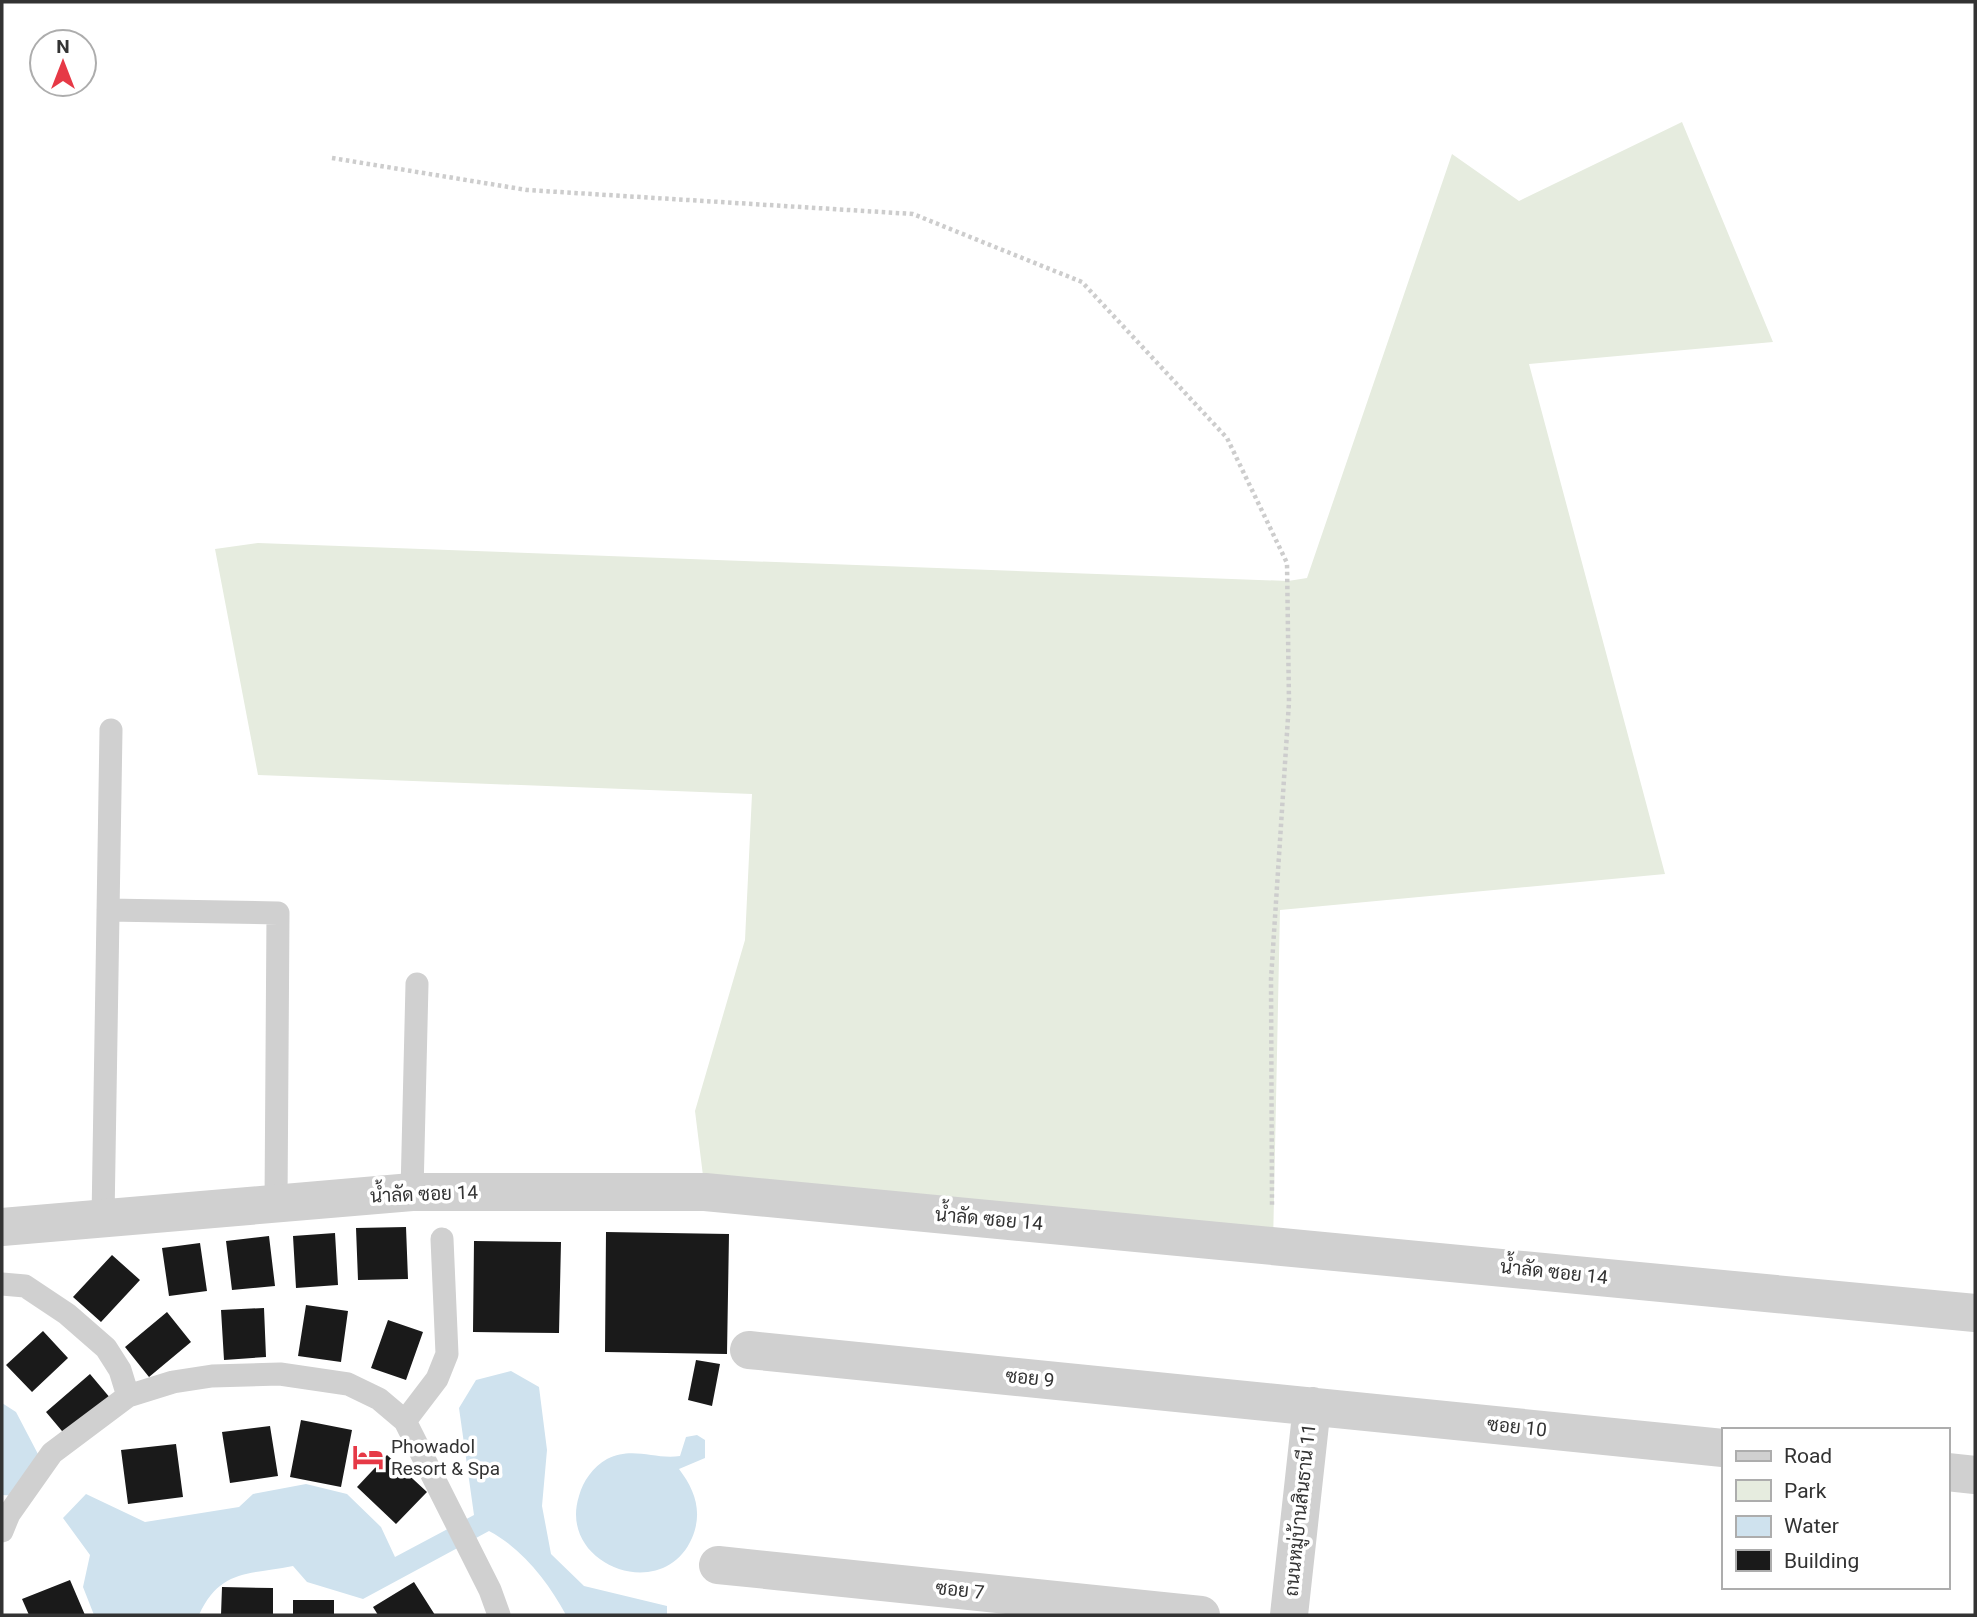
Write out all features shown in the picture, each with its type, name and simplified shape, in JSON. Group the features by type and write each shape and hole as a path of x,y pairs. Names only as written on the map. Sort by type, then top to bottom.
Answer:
{"street":[{"name":"น้ำลัด ซอย 14","path":"2,1227 412,1192 705,1192 1975,1313"},
{"name":"ซอย 9","path":"749,1350 1312,1406"},
{"name":"ซอย 10","path":"1312,1406 1722,1448"},
{"name":"ถนนหมู่บ้านสินธานี 11","path":"1289,1615 1312,1406"},
{"path":"1949,1472 1975,1475"},
{"name":"ซอย 7","path":"718,1565 1201,1615"}],"lane":[{"path":"103,1219 111,730"},
{"path":"108,910 278,913 276,1204"},
{"path":"412,1192 417,984"},
{"path":"405,1421 437,1379 447,1354 442,1239"},
{"path":"2,1284 25,1286 67,1314 106,1348 120,1370 128,1396"},
{"path":"2,1531 9,1514 52,1453 128,1396 173,1382 212,1376 280,1374 348,1384 379,1399 405,1421 490,1590 499,1615"}],"path":[{"path":"332,158 527,190 913,214 1082,282 1227,438 1287,563 1289,702 1271,979 1273,1245"}],"green space":[{"path":"1682,122 1773,342 1529,364 1665,874 1280,910 1273,1245 705,1192 695,1111 745,940 752,794 258,775 215,549 258,543 1288,581 1307,578 1452,154 1519,201"}],"water":[{"path":"511,1371 539,1387 547,1450 542,1506 551,1554 584,1586 667,1606 667,1615 566,1615 534,1567 513,1547 489,1531 363,1599 307,1582 293,1566 249,1573 226,1582 207,1600 199,1615 94,1615 83,1587 90,1555 63,1518 86,1494 145,1522 239,1507 253,1494 306,1484 347,1494 381,1527 395,1557 474,1515 459,1408 476,1380"},
{"path":"2,1403 16,1412 39,1456 18,1496 2,1495"},
{"path":"697,1435 705,1440 705,1458 679,1469 693,1493 697,1519 692,1538 678,1558 659,1569 638,1572 616,1568 597,1557 583,1541 576,1520 579,1496 589,1475 602,1462 617,1455 635,1453 680,1456 686,1437"}],"building":[{"path":"406,1227 408,1279 358,1280 356,1228"},
{"path":"606,1232 729,1234 727,1354 605,1352"},
{"path":"335,1233 338,1285 296,1288 293,1236"},
{"path":"269,1236 275,1286 232,1290 226,1241"},
{"path":"474,1241 561,1242 559,1333 473,1332"},
{"path":"200,1243 207,1291 169,1296 162,1248"},
{"path":"112,1255 140,1280 101,1322 73,1297"},
{"path":"306,1305 348,1311 341,1362 298,1356"},
{"path":"264,1308 266,1357 224,1360 221,1310"},
{"path":"167,1312 191,1342 149,1377 125,1347"},
{"path":"388,1320 423,1332 406,1380 371,1368"},
{"path":"43,1331 68,1358 32,1392 6,1365"},
{"path":"696,1360 720,1364 712,1406 688,1400"},
{"path":"90,1374 111,1399 67,1437 46,1412"},
{"path":"301,1420 352,1430 341,1487 290,1477"},
{"path":"270,1426 278,1476 230,1483 222,1432"},
{"path":"176,1444 183,1497 128,1504 121,1450"},
{"path":"387,1455 427,1492 396,1524 357,1487"},
{"path":"70,1580 85,1615 29,1615 22,1599"},
{"path":"414,1582 435,1615 378,1615 373,1607"},
{"path":"222,1587 273,1588 273,1615 221,1615"},
{"path":"293,1600 334,1600 334,1615 293,1615"}],"place":[{"name":"Phowadol Resort & Spa","path":"368,1457"}]}
